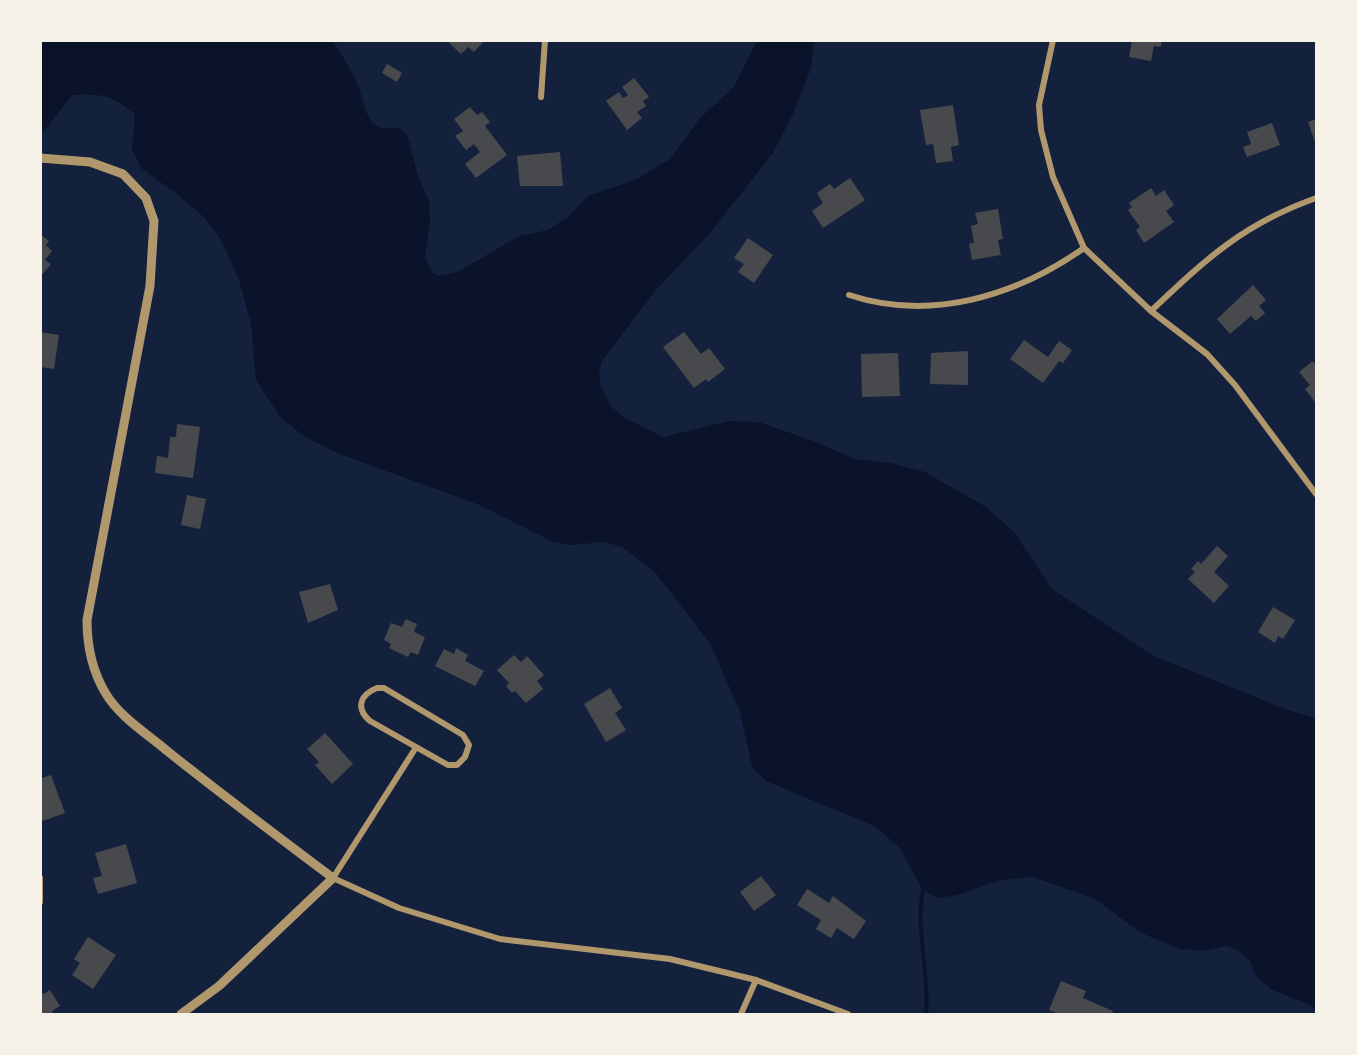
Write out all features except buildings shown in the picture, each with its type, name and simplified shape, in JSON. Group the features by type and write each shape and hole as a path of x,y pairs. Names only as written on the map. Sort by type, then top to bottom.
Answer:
{"street":[{"path":"541,97 545,40"},
{"path":"1053,40 1039,105 1041,130 1053,177 1084,248 1151,312 1207,354 1235,385 1317,494"},
{"path":"40,158 90,162 123,174 146,198 154,220 150,286 87,620 90,656 95,672 117,709 222,795 333,878 399,908 500,939 670,960 756,980 848,1014"},
{"path":"1151,312 1228,241 1269,217 1317,198"},
{"path":"849,295 899,307 962,302 1015,287 1058,266 1084,248"},
{"path":"384,688 463,735 469,745 465,757 457,765 448,765 415,749 362,714 362,698 369,691 384,688"},
{"path":"181,1014 219,986 333,878 415,749"},
{"path":"40,878 40,902"},
{"path":"741,1014 756,980"}],"water":[{"path":"40,41 332,41 358,84 367,114 372,122 381,128 399,128 407,134 418,176 429,201 430,221 425,258 432,272 438,276 458,272 519,236 548,230 568,217 588,196 637,179 670,159 701,117 734,87 757,41 814,41 811,68 793,114 773,153 710,233 655,291 602,361 599,371 601,388 612,407 623,417 663,437 729,421 759,422 819,443 854,459 891,463 925,472 986,507 1014,532 1052,589 1152,655 1285,709 1316,718 1316,1010 1308,1004 1272,990 1256,976 1250,961 1236,949 1226,946 1204,951 1180,949 1141,933 1095,899 1033,877 1000,880 958,895 938,898 923,890 899,847 874,826 766,781 752,767 740,712 711,645 655,572 622,547 604,542 571,545 553,542 477,504 337,453 305,437 281,418 256,380 251,324 239,280 220,238 205,218 141,168 132,149 135,114 119,102 106,97 73,95 41,132"}],"waterway":[{"path":"924,885 921,900 921,932 926,982 926,1014"}]}
